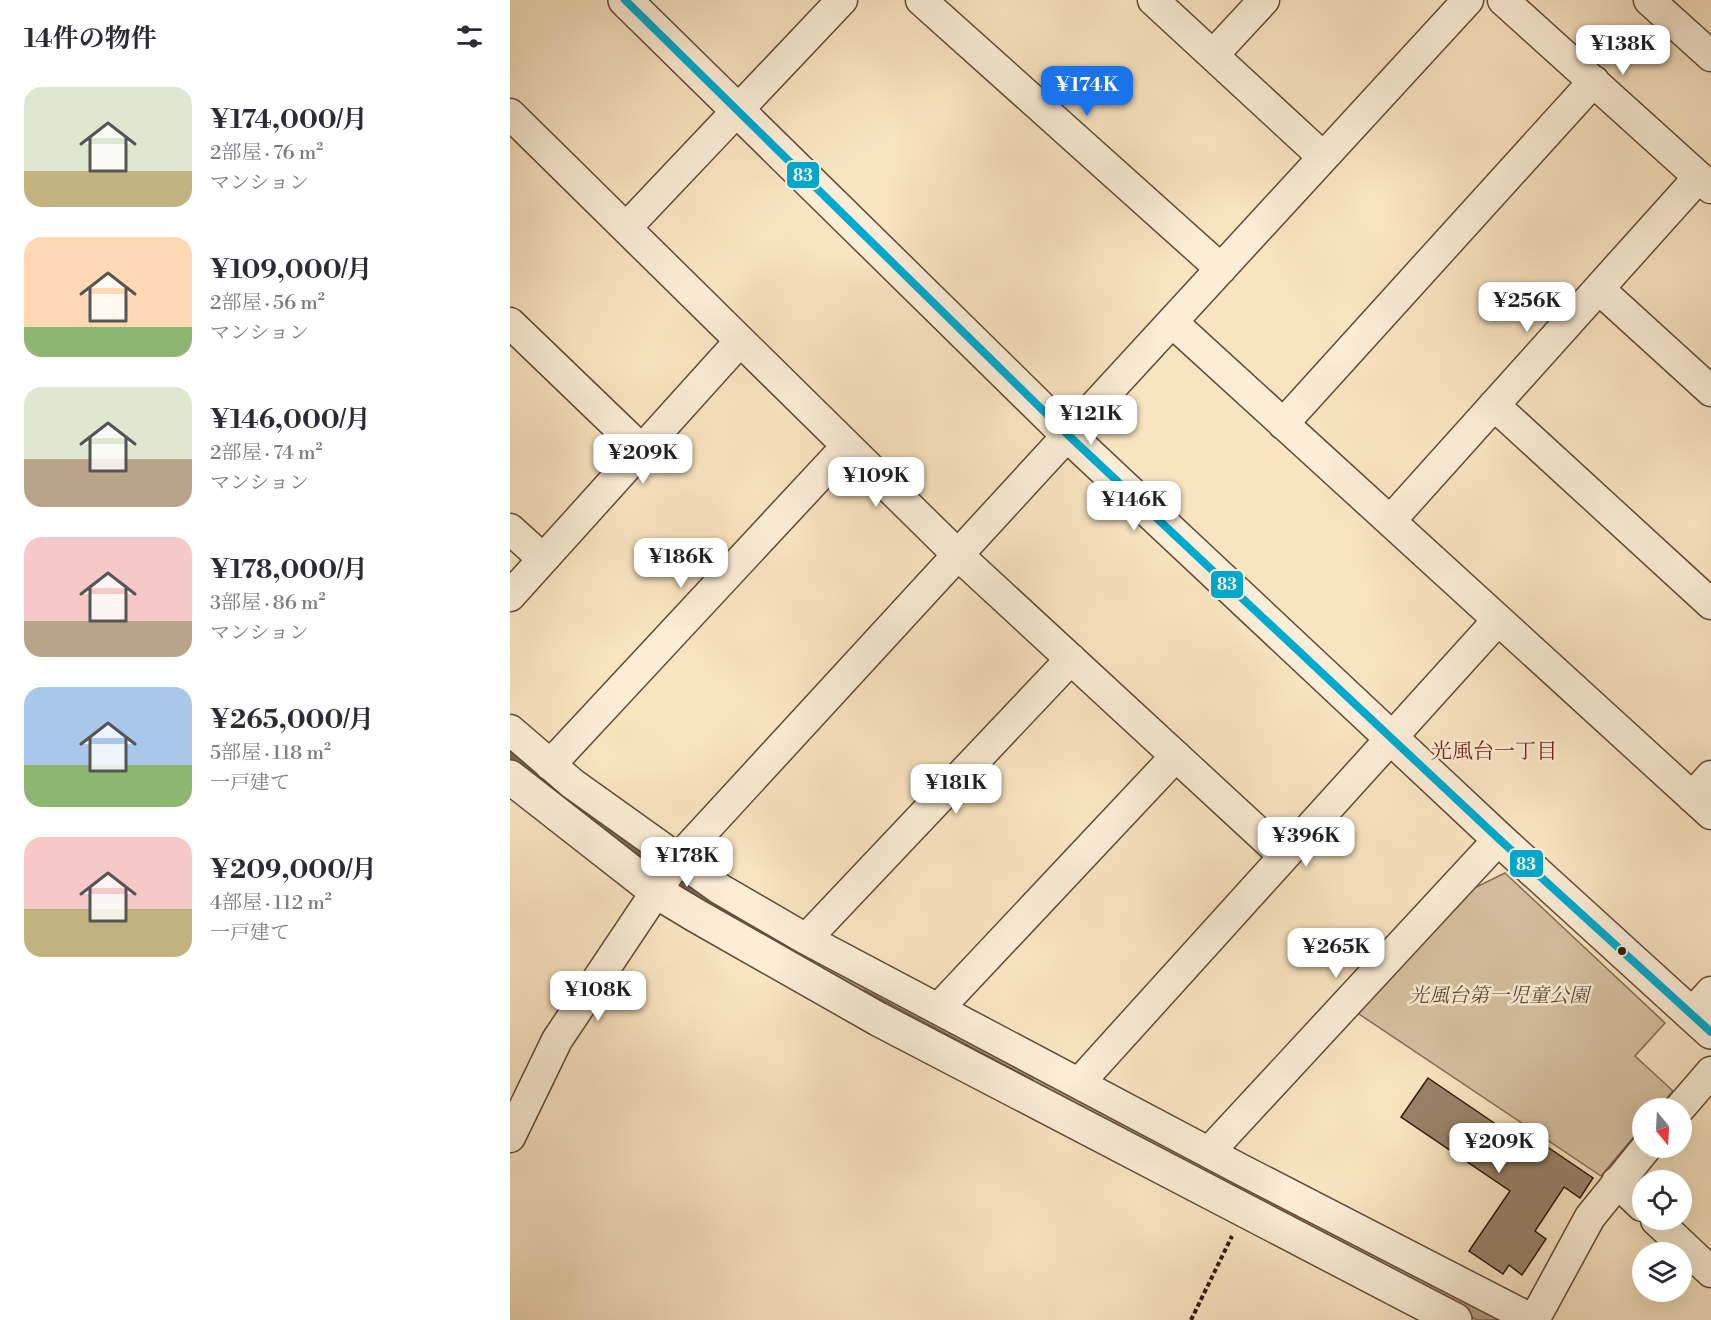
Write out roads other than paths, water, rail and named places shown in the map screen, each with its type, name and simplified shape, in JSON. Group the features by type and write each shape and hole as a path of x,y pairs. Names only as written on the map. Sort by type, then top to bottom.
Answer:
{"street":[{"path":"625,0 1068,435 1499,839 1704,1013"},
{"path":"626,228 842,0"},
{"path":"921,0 1221,269"},
{"path":"1153,0 1323,157"},
{"path":"1213,55 1264,0"},
{"path":"510,1137 557,1040 678,859 1468,0"},
{"path":"1390,521 1599,289 1705,182 1503,0"},
{"path":"1649,0 1711,56"},
{"path":"1283,424 1593,81"},
{"path":"510,114 958,555 1284,856"},
{"path":"1599,289 1711,392"},
{"path":"1172,322 1498,620 1705,796"},
{"path":"510,323 642,450"},
{"path":"510,596 740,341"},
{"path":"1494,405 1711,604"},
{"path":"550,765 848,446"},
{"path":"510,529 543,560"},
{"path":"1078,1083 1498,620"},
{"path":"806,939 1071,659"},
{"path":"510,730 573,784 720,889 806,939 1209,1152 1534,1320 1590,1217 1637,1158"},
{"path":"938,1009 1176,756"},
{"path":"510,777 657,891 878,1019 1245,1208 1455,1320"},
{"path":"1209,1152 1499,839"},
{"path":"1689,1098 1711,1072"},
{"path":"1617,1182 1632,1196"},
{"path":"1667,1230 1711,1272"}],"water":[{"path":"730,901 1517,1320 1477,1320 1214,1182 720,917"}],"waterway":[{"path":"510,754 546,785"},
{"path":"568,802 620,842 733,914"}],"district":[{"name":"光風台一丁目","path":"1494,751"}],"park label":[{"name":"光風台第一児童公園","path":"1499,995"}]}
